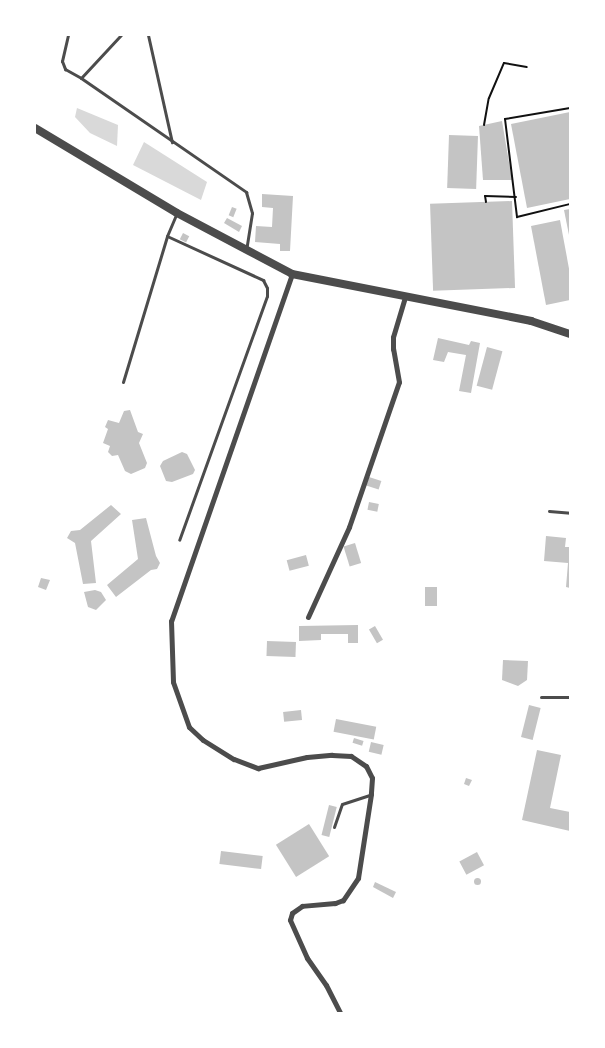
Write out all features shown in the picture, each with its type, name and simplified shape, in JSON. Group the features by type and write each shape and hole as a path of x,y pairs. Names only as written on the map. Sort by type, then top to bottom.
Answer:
{"street":[{"path":"35,128 177,213 292,274 405,298 531,321 570,334"},
{"path":"292,274 171,621 173,682 189,727 203,740 234,759 258,768 307,757 351,756 366,766 372,778 371,794 358,878 350,894 343,900 335,903 314,904 296,908 290,920 308,958 340,1013"},
{"path":"308,617 349,527 399,382 393,349 394,337 405,298"}],"lane":[{"path":"68,35 62,61 65,69 81,78 246,192 252,213 246,250"},
{"path":"81,78 121,35"},
{"path":"148,35 172,142"},
{"path":"122,382 177,213"},
{"path":"168,236 263,280 267,288 267,296 178,540"},
{"path":"549,511 570,513"},
{"path":"541,697 570,697"},
{"path":"334,827 342,804 371,794"}],"path":[{"path":"484,125 489,98 504,63 527,66"},
{"path":"570,108 505,120 517,217 570,204"},
{"path":"486,202 485,196 516,198"}],"shaded area":[{"path":"77,108 118,125 117,146 90,133 75,117"},
{"path":"144,142 207,182 201,200 133,165"}],"building":[{"path":"570,112 570,199 527,208 511,124"},
{"path":"502,121 512,180 483,180 479,126"},
{"path":"449,135 478,136 476,189 447,188"},
{"path":"262,194 293,196 290,251 280,251 280,244 255,242 256,226 272,227 273,208 262,207"},
{"path":"512,201 515,288 433,291 430,204"},
{"path":"232,207 237,209 233,217 229,215"},
{"path":"570,209 570,235 569,235 564,210"},
{"path":"227,218 242,226 239,232 224,223"},
{"path":"560,220 570,274 570,300 546,305 531,226"},
{"path":"183,233 189,236 186,242 180,239"},
{"path":"438,338 469,345 471,341 480,343 471,393 459,391 466,355 448,352 444,362 433,360"},
{"path":"487,347 502,351 492,390 477,386"},
{"path":"130,410 138,432 143,434 139,443 147,463 145,468 131,474 125,471 118,455 112,456 108,452 110,446 103,443 108,429 105,427 108,420 119,423 124,411"},
{"path":"182,452 187,454 195,470 193,474 172,482 166,481 160,466 163,461"},
{"path":"369,477 381,481 379,490 366,486"},
{"path":"369,502 379,504 377,512 367,510"},
{"path":"111,505 121,514 91,541 96,583 83,584 75,543 67,538 71,531 80,530"},
{"path":"146,518 156,556 160,563 157,569 151,570 116,597 107,585 138,559 132,520"},
{"path":"546,536 566,538 565,547 570,547 570,588 566,587 568,563 544,561"},
{"path":"355,543 361,563 350,567 344,547"},
{"path":"306,555 309,566 290,571 287,560"},
{"path":"41,578 50,580 46,590 38,587"},
{"path":"425,587 437,587 437,606 425,606"},
{"path":"95,590 101,592 106,600 96,610 88,607 84,592"},
{"path":"358,625 358,643 348,643 348,634 321,634 321,640 299,641 299,626"},
{"path":"375,626 383,640 377,643 369,630"},
{"path":"267,641 296,642 295,657 266,656"},
{"path":"503,660 528,661 527,680 518,686 502,680"},
{"path":"529,705 541,708 533,740 521,737"},
{"path":"301,710 302,720 284,722 283,712"},
{"path":"336,719 376,727 374,740 334,732"},
{"path":"354,738 364,741 362,746 353,743"},
{"path":"371,742 384,745 381,755 369,752"},
{"path":"537,750 561,755 550,808 570,812 570,831 522,820"},
{"path":"466,778 472,780 469,786 464,784"},
{"path":"329,805 337,807 329,837 322,835"},
{"path":"309,824 329,856 296,877 276,845"},
{"path":"221,851 263,856 261,869 219,864"},
{"path":"477,852 484,865 466,875 459,861"},
{"path":"477,877 481,881 477,885 473,881"},
{"path":"375,882 396,892 393,898 373,887"}]}
